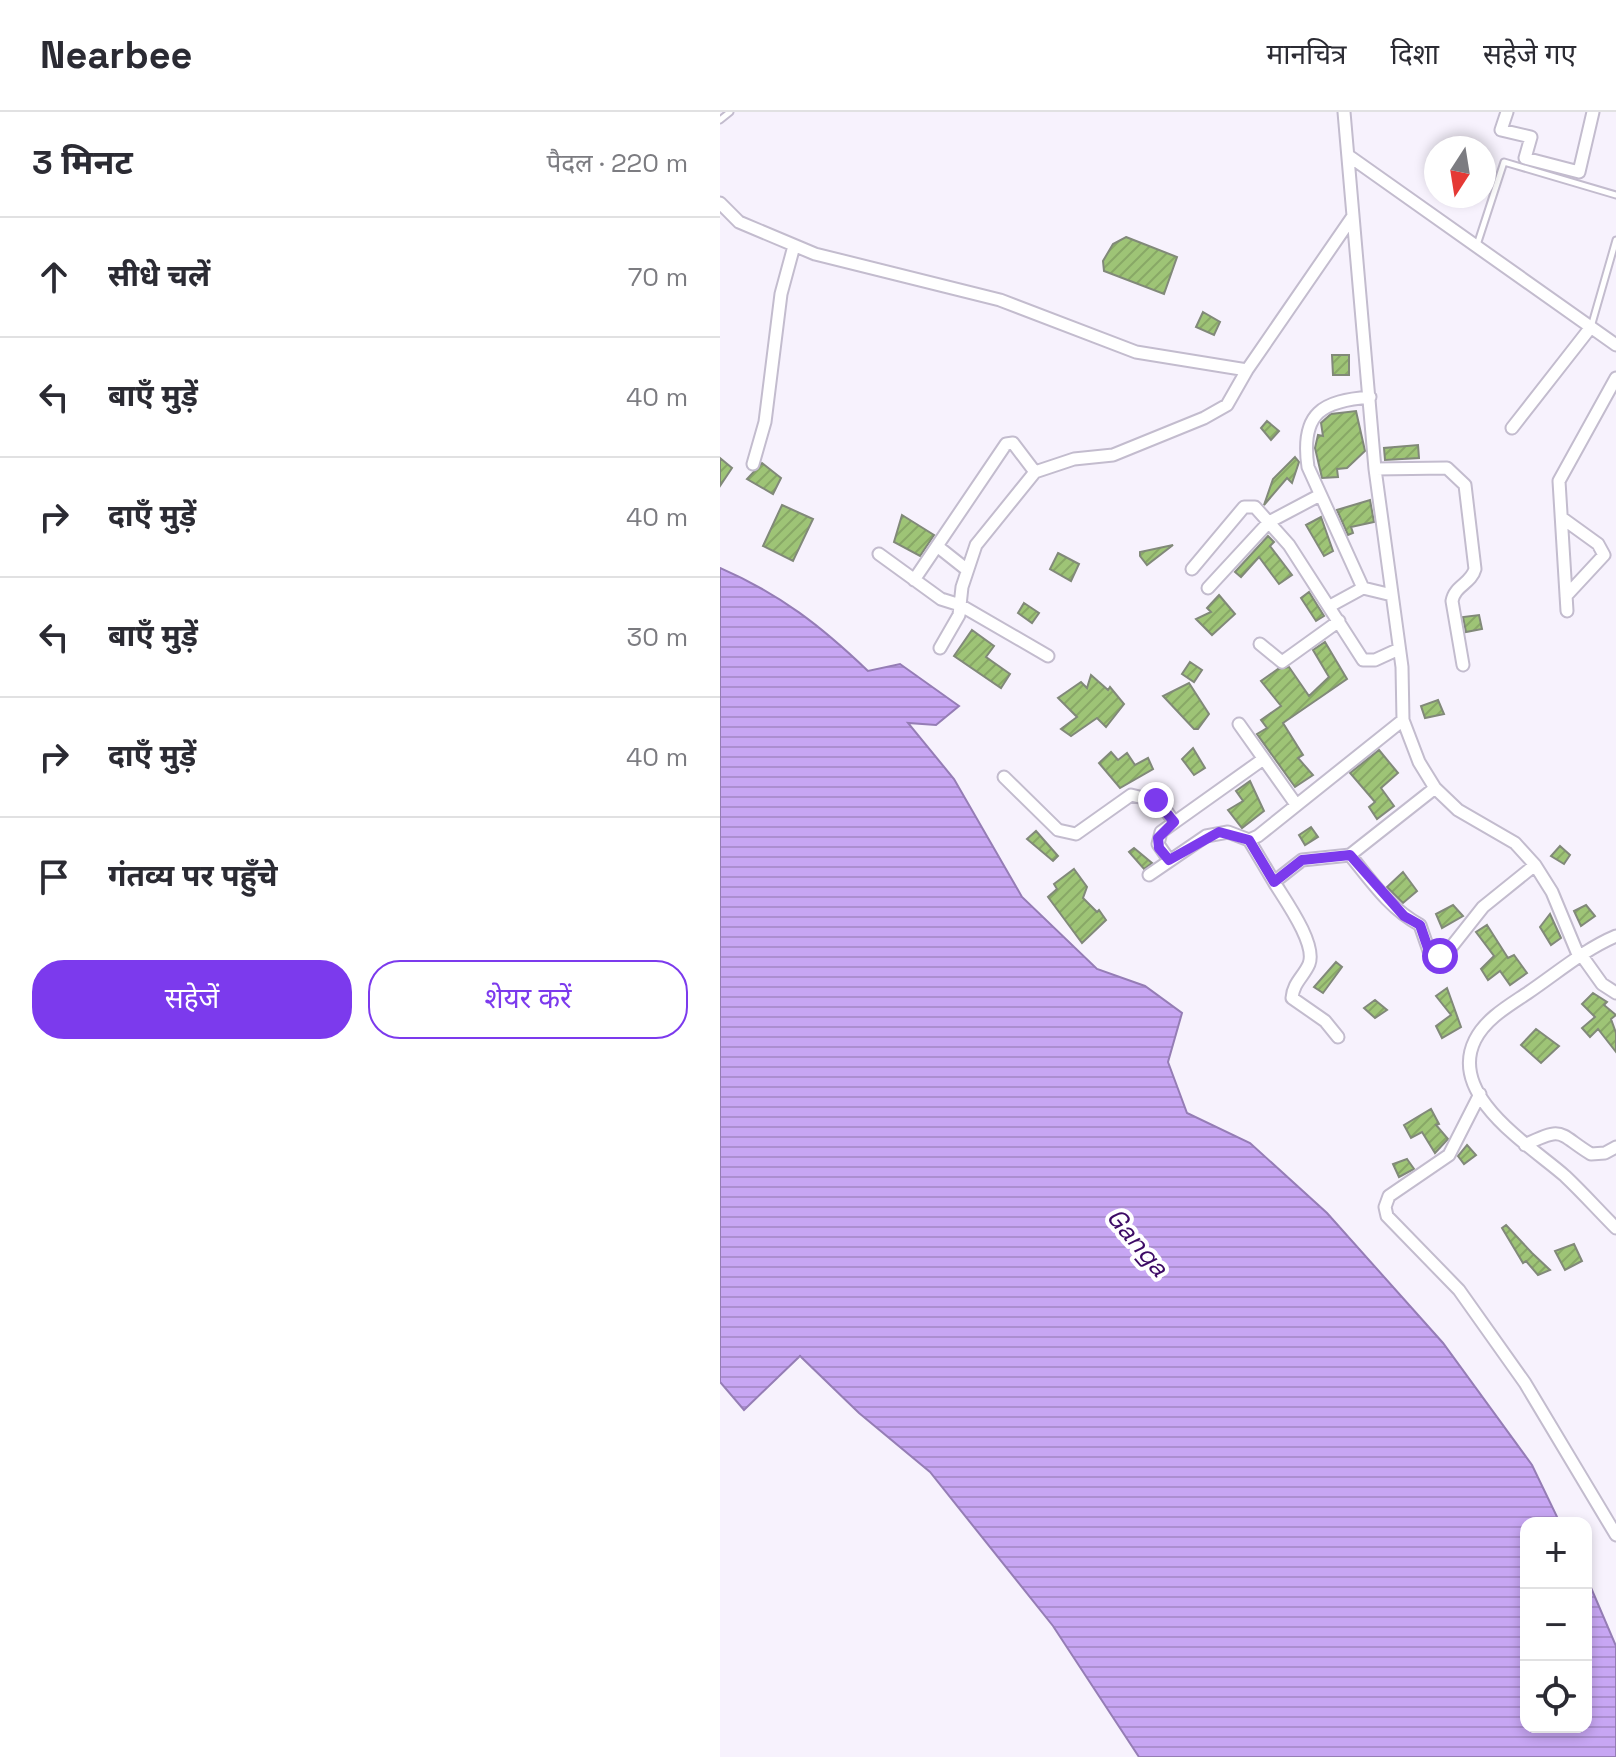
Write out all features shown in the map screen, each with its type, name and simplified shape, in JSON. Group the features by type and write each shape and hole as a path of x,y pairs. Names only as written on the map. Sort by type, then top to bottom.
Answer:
{"street":[{"path":"1344,112 1375,469 1399,649 1403,720 1419,762 1435,788 1458,810 1515,843 1535,865 1552,892 1580,957 1602,984 1616,993"},
{"path":"1507,112 1501,130 1531,137 1525,158 1579,172 1593,112"},
{"path":"1349,156 1616,345"},
{"path":"720,203 739,222 794,246 922,283 1000,300 1136,352 1247,370"},
{"path":"940,648 959,615 966,569 976,545 1035,472 1074,459 1113,455 1204,418 1227,405 1247,370 1353,216"},
{"path":"753,464 765,422 771,356 794,246"},
{"path":"1512,428 1591,327"},
{"path":"1567,611 1559,481 1616,378"},
{"path":"1363,588 1320,495 1306,455 1315,418 1334,400 1370,397"},
{"path":"914,580 1006,444 1013,443 1024,453 1035,472"},
{"path":"1375,469 1447,468 1459,475 1465,485 1475,569 1470,580 1458,586 1452,601 1463,665"},
{"path":"1208,588 1269,522 1320,495"},
{"path":"1192,569 1244,507 1255,507 1289,545 1363,660 1375,660 1399,649"},
{"path":"1562,518 1598,544 1604,555 1566,596"},
{"path":"937,546 966,569"},
{"path":"879,554 941,599 960,605 1048,656"},
{"path":"1330,606 1363,588 1392,595"},
{"path":"1260,644 1282,662 1339,621"},
{"path":"1249,840 1403,720"},
{"path":"1239,724 1295,803"},
{"path":"1169,860 1159,848 1158,838 1174,822 1262,760"},
{"path":"1004,777 1058,830 1068,835 1076,834 1131,795 1160,802 1174,822"},
{"path":"1274,882 1302,860 1350,855 1435,788"},
{"path":"1149,875 1219,832 1249,840 1311,948 1308,965 1296,982 1292,998 1325,1021 1338,1037"},
{"path":"1350,855 1404,916 1420,925 1429,951 1435,956 1445,955 1483,907 1535,865"},
{"path":"1616,936 1497,1014 1478,1034 1469,1061 1470,1075 1480,1094 1506,1129 1564,1175 1616,1228"},
{"path":"1480,1094 1449,1155 1389,1196 1385,1207 1387,1216 1467,1302 1525,1383 1616,1535"},
{"path":"1525,1145 1551,1131 1567,1135 1591,1154 1605,1153 1616,1147"}],"lane":[{"path":"720,120 730,112"},
{"path":"1477,246 1504,162 1616,195"},
{"path":"1591,327 1616,240"}],"water":[{"name":"Ganga","path":"720,568 799,612 868,671 900,664 959,706 936,725 908,723 954,779 1022,897 1097,969 1145,986 1182,1013 1168,1062 1187,1113 1250,1143 1327,1213 1443,1343 1532,1465 1557,1517 1520,1517 1520,1733 1592,1733 1592,1590 1616,1646 1616,1757 1139,1757 1053,1626 930,1472 859,1413 800,1356 744,1410 720,1382"}],"building":[{"path":"1126,237 1177,257 1164,294 1104,271 1103,261 1113,244"},
{"path":"1203,312 1220,322 1214,335 1196,327"},
{"path":"1332,355 1349,355 1349,375 1333,375"},
{"path":"1356,411 1365,451 1347,468 1337,469 1338,477 1322,478 1315,448 1318,435 1323,436 1321,423 1331,414"},
{"path":"1267,421 1279,431 1271,440 1261,428"},
{"path":"1418,445 1419,458 1385,460 1384,448"},
{"path":"1295,457 1299,462 1292,483 1287,478 1264,505 1273,479"},
{"path":"720,458 732,468 720,486"},
{"path":"762,463 781,478 773,494 747,479"},
{"path":"1370,500 1374,522 1351,527 1353,533 1348,535 1337,510"},
{"path":"782,505 813,519 793,561 763,546"},
{"path":"902,515 934,535 920,556 894,542"},
{"path":"1321,517 1333,551 1324,556 1306,525"},
{"path":"1268,536 1274,542 1270,546 1292,575 1279,584 1259,557 1241,577 1235,572"},
{"path":"1173,545 1147,565 1140,556 1140,552"},
{"path":"1058,553 1079,564 1071,581 1050,569"},
{"path":"1309,592 1324,616 1316,621 1301,598"},
{"path":"1219,595 1235,614 1212,635 1196,619 1211,612 1207,608"},
{"path":"1024,603 1039,613 1032,623 1018,613"},
{"path":"1479,615 1482,629 1466,632 1463,617"},
{"path":"972,630 994,646 986,657 1010,674 1001,688 954,656"},
{"path":"1325,642 1347,679 1283,723 1303,755 1298,758 1313,775 1295,787 1257,734 1267,728 1261,720 1281,706 1261,681 1278,669 1289,667 1309,696 1329,677 1313,650"},
{"path":"1190,662 1202,670 1194,682 1182,674"},
{"path":"1091,675 1108,690 1110,687 1124,704 1106,727 1097,718 1071,736 1061,729 1077,717 1058,698 1081,682 1087,688"},
{"path":"1189,683 1209,714 1198,729 1194,729 1163,696"},
{"path":"1438,700 1444,714 1425,718 1421,706"},
{"path":"1193,748 1205,768 1194,775 1182,759"},
{"path":"1379,750 1398,773 1381,788 1394,806 1377,819 1369,807 1375,802 1350,773"},
{"path":"1111,752 1118,760 1127,753 1135,765 1148,758 1153,769 1120,788 1099,763"},
{"path":"1250,781 1264,811 1242,828 1228,810 1243,801 1236,791"},
{"path":"1311,827 1318,837 1305,845 1299,835"},
{"path":"1036,831 1058,856 1053,861 1027,839"},
{"path":"1560,846 1570,855 1564,864 1551,856"},
{"path":"1134,848 1152,863 1144,869 1129,852"},
{"path":"1074,869 1087,887 1083,898 1106,920 1082,943 1048,897 1057,889 1054,884"},
{"path":"1403,872 1417,891 1403,903 1387,887"},
{"path":"1453,905 1463,916 1442,928 1436,914"},
{"path":"1586,905 1595,916 1581,926 1574,911"},
{"path":"1550,914 1561,938 1551,945 1540,927"},
{"path":"1487,925 1508,958 1514,955 1527,973 1510,985 1500,971 1488,980 1481,969 1494,956 1476,932"},
{"path":"1336,962 1342,967 1323,993 1314,987"},
{"path":"1447,988 1461,1027 1442,1038 1436,1026 1451,1015 1436,996"},
{"path":"1593,993 1607,1002 1604,1005 1616,1015 1611,1019 1616,1033 1616,1052 1598,1029 1590,1037 1582,1028 1595,1017 1582,1004"},
{"path":"1375,1000 1387,1010 1375,1018 1364,1008"},
{"path":"1536,1029 1559,1046 1541,1063 1521,1045"},
{"path":"1431,1109 1439,1124 1436,1125 1448,1139 1435,1153 1422,1132 1411,1138 1404,1125"},
{"path":"1467,1145 1476,1155 1464,1164 1458,1156"},
{"path":"1407,1159 1414,1169 1399,1177 1393,1164"},
{"path":"1506,1225 1550,1270 1538,1275 1526,1261 1523,1263 1502,1228"},
{"path":"1574,1244 1582,1261 1565,1270 1555,1251"}],"route":[{"path":"1156,800 1174,822 1158,838 1159,848 1169,860 1206,836 1219,832 1249,840 1274,882 1302,860 1318,856 1335,859 1350,855 1404,916 1420,925 1430,954 1440,956"}]}
